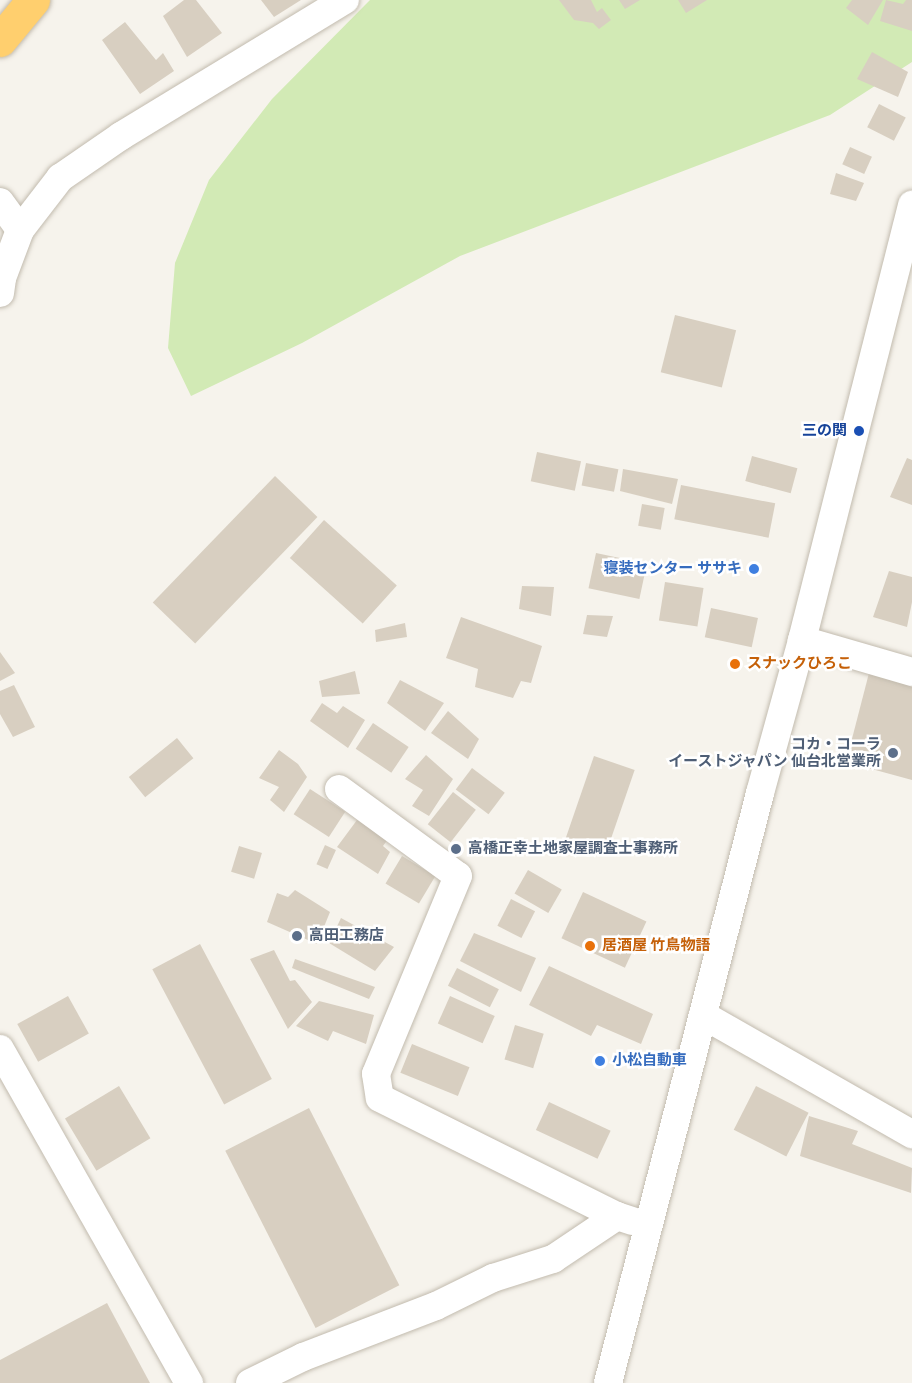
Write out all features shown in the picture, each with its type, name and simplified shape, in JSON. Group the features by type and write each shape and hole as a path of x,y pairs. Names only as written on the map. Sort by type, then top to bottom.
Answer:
{"highway":[{"path":"0,40 33,0"}],"street":[{"path":"0,294 2,278 20,230 60,178 121,136 345,0"},
{"path":"0,202 20,230"},
{"path":"608,1383 802,640 911,211"},
{"path":"802,640 912,672"},
{"path":"339,789 458,876 376,1074 380,1098 617,1216 648,1226"},
{"path":"703,1015 912,1134"},
{"path":"0,1049 189,1383"},
{"path":"250,1383 303,1357 436,1306 493,1278 553,1259 617,1216"}],"green space":[{"path":"370,0 912,0 912,62 830,115 460,256 302,343 191,396 168,348 175,263 209,180 272,99"}],"building":[{"path":"184,0 196,0 222,33 187,57 163,16"},
{"path":"261,0 301,0 274,17"},
{"path":"559,0 591,0 597,12 602,8 611,20 599,29 593,23 574,20"},
{"path":"619,0 640,0 625,9"},
{"path":"678,0 707,0 686,13"},
{"path":"852,0 883,0 868,25 846,8"},
{"path":"886,0 903,4 906,0 912,0 912,31 880,21"},
{"path":"125,22 156,60 163,53 174,71 140,94 102,40"},
{"path":"872,52 908,72 898,97 857,79"},
{"path":"879,104 906,118 894,141 867,127"},
{"path":"850,147 872,157 864,174 842,164"},
{"path":"836,173 864,183 856,201 830,194"},
{"path":"675,315 736,330 722,387 661,372"},
{"path":"537,452 581,461 575,491 531,481"},
{"path":"752,456 797,468 791,493 745,481"},
{"path":"907,458 912,460 912,505 890,497"},
{"path":"586,463 618,469 614,492 582,486"},
{"path":"623,469 678,479 672,504 620,491"},
{"path":"275,476 317,517 195,644 153,603"},
{"path":"681,485 775,503 769,538 674,519"},
{"path":"642,504 665,508 661,530 638,526"},
{"path":"324,520 397,586 363,623 290,558"},
{"path":"596,553 647,564 639,599 589,588"},
{"path":"889,571 912,577 912,602 907,627 873,617"},
{"path":"665,582 704,588 697,627 659,621"},
{"path":"522,586 554,587 551,616 519,609"},
{"path":"711,608 758,618 752,647 705,637"},
{"path":"587,615 613,616 607,637 583,634"},
{"path":"461,617 542,646 531,683 521,681 513,698 475,687 478,669 446,658"},
{"path":"405,623 407,637 376,642 375,630"},
{"path":"0,652 15,673 0,681"},
{"path":"355,671 360,694 322,697 319,681"},
{"path":"869,673 912,686 912,780 846,762"},
{"path":"400,680 444,703 425,731 387,703"},
{"path":"14,685 35,727 13,737 0,714 0,691"},
{"path":"322,703 337,713 343,706 365,720 348,748 310,721"},
{"path":"448,711 479,739 468,759 431,733"},
{"path":"373,723 409,747 391,773 356,749"},
{"path":"177,738 193,758 145,797 129,777"},
{"path":"279,750 298,764 307,777 284,812 270,800 279,787 259,778"},
{"path":"426,755 453,779 429,816 412,806 423,790 405,779"},
{"path":"594,756 635,770 605,856 564,842"},
{"path":"472,768 505,793 488,814 456,790"},
{"path":"310,789 345,812 329,837 294,814"},
{"path":"453,792 476,810 451,842 428,824"},
{"path":"357,820 388,839 383,846 390,852 378,874 337,847"},
{"path":"325,845 336,850 327,869 316,864"},
{"path":"239,846 262,853 254,879 231,872"},
{"path":"402,856 435,876 419,904 386,883"},
{"path":"528,870 562,889 548,913 514,893"},
{"path":"295,890 330,912 317,944 267,922 277,893 288,897"},
{"path":"583,892 646,922 625,968 561,938"},
{"path":"511,899 535,911 521,938 497,926"},
{"path":"341,918 394,947 375,971 329,943"},
{"path":"474,933 536,958 521,992 460,961"},
{"path":"200,944 272,1079 224,1104 152,969"},
{"path":"274,950 290,981 295,980 312,1002 288,1029 250,959"},
{"path":"295,959 375,987 369,999 292,968"},
{"path":"549,966 653,1014 641,1044 597,1025 591,1036 529,1005"},
{"path":"457,968 499,989 490,1007 448,986"},
{"path":"68,996 89,1034 38,1062 17,1024"},
{"path":"450,996 495,1016 483,1043 438,1023"},
{"path":"319,1001 374,1015 366,1044 333,1031 328,1041 296,1026"},
{"path":"515,1025 544,1034 533,1068 504,1059"},
{"path":"412,1044 469,1067 458,1096 400,1073"},
{"path":"119,1086 150,1138 96,1171 65,1118"},
{"path":"756,1086 809,1113 786,1156 734,1130"},
{"path":"549,1102 611,1131 598,1159 536,1130"},
{"path":"309,1108 399,1285 316,1328 225,1151"},
{"path":"809,1116 858,1131 852,1144 912,1168 911,1193 800,1156"},
{"path":"107,1303 150,1383 0,1383 0,1360"}],"place":[{"name":"三の関","path":"859,431"},
{"name":"寝装センター ササキ","path":"754,569"},
{"name":"スナックひろこ","path":"735,664"},
{"name":"コカ・コーラ イーストジャパン 仙台北営業所","path":"893,753"},
{"name":"高橋正幸土地家屋調査士事務所","path":"456,849"},
{"name":"高田工務店","path":"297,936"},
{"name":"居酒屋 竹鳥物語","path":"590,946"},
{"name":"小松自動車","path":"600,1061"}]}
